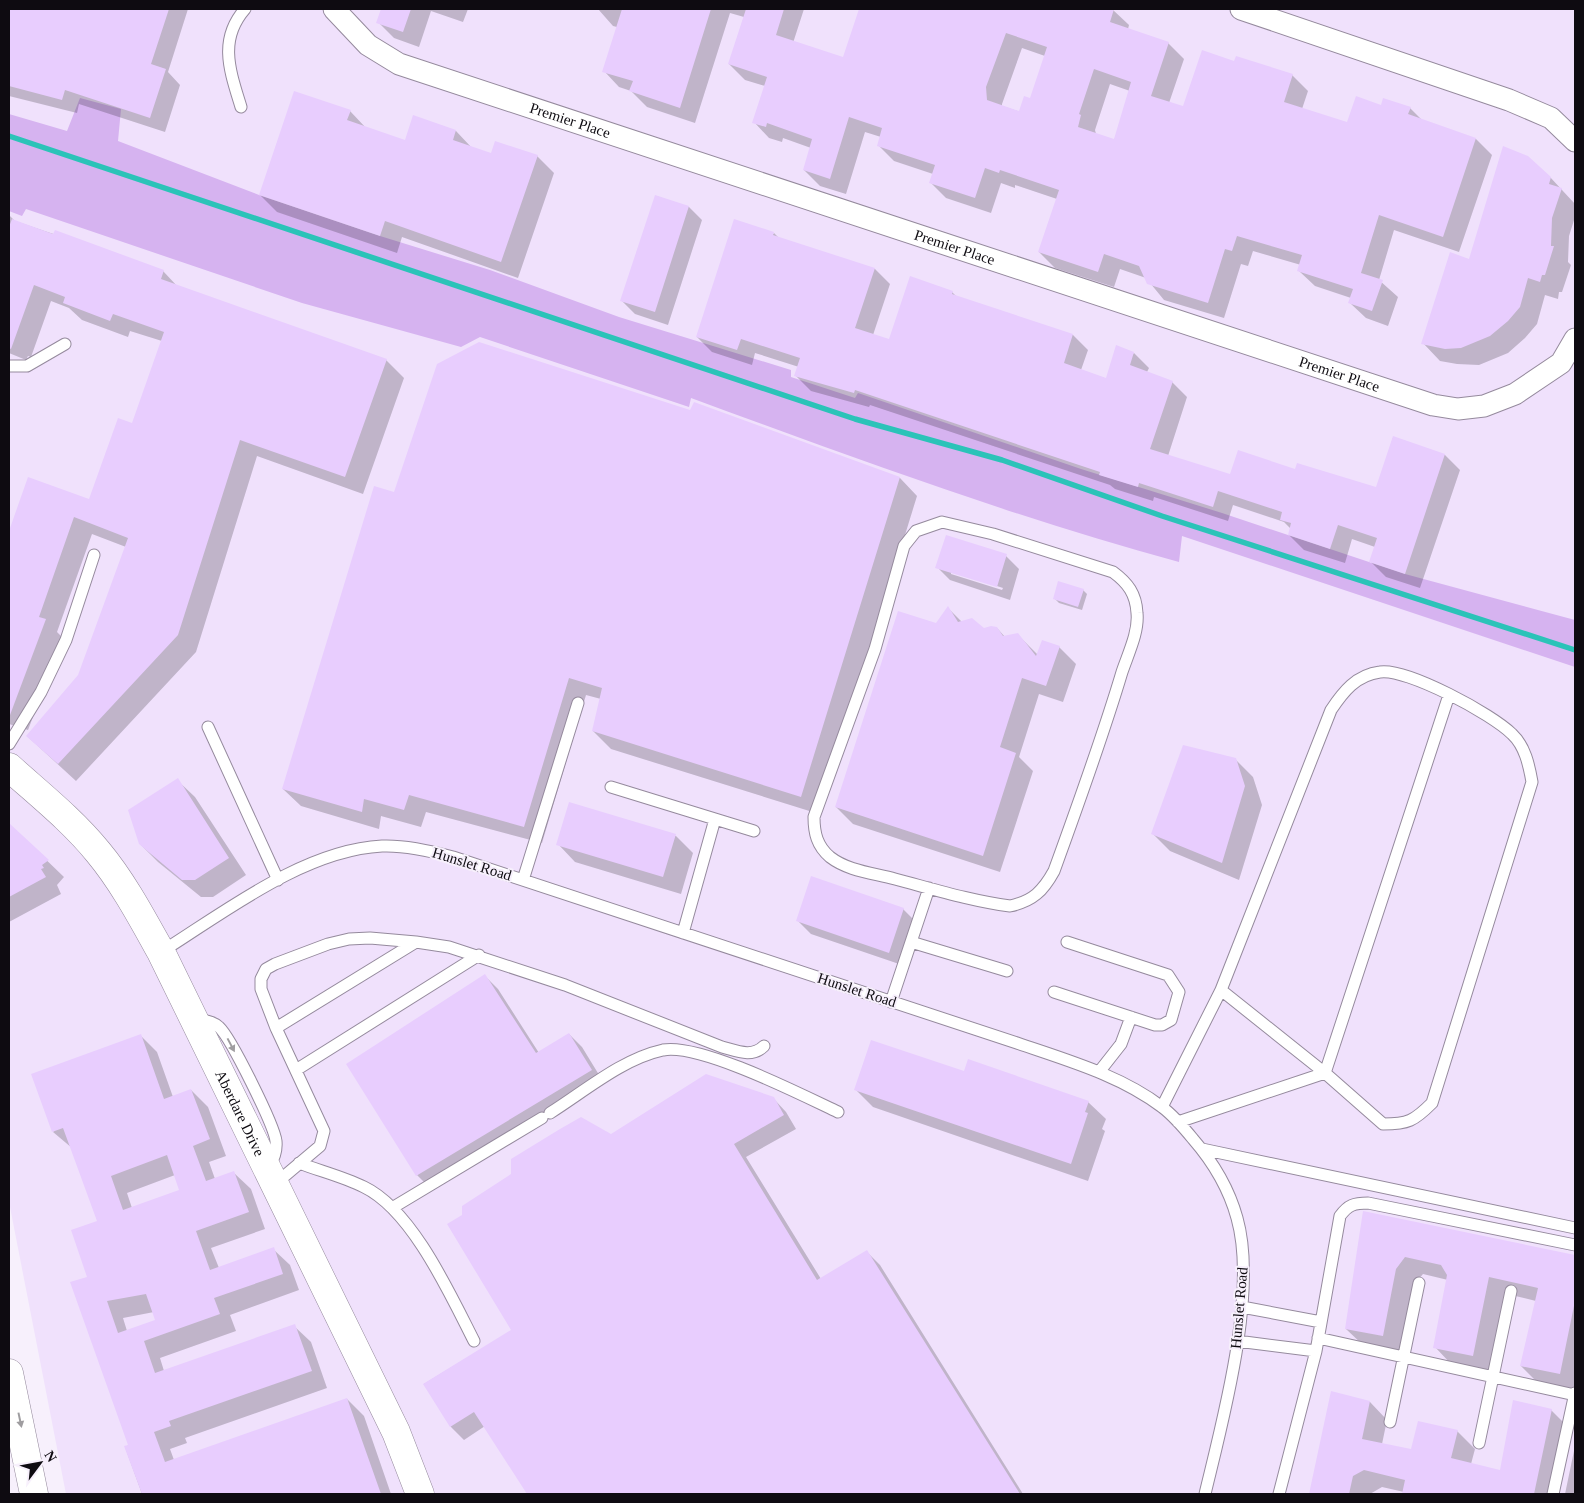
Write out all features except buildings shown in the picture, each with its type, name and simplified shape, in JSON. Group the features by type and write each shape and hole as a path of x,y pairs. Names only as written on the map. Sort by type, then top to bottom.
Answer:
{"street":[{"name":"Premier Place","path":"334,9 368,45 399,64 1433,405 1458,409 1484,406 1515,394 1561,363 1575,339"},
{"path":"1241,9 1509,100 1550,118 1575,141"},
{"name":"Aberdare Drive","path":"9,767 61,813 98,852 140,912 396,1432 420,1494"},
{"path":"9,1373 34,1494"}],"lane":[{"path":"241,107 229,70 228,41 233,22 244,9"},
{"path":"1550,118 1575,127"},
{"path":"9,366 27,366 65,344"},
{"path":"942,522 993,534 1113,572 1128,584 1136,601 1138,615 1136,629 1114,699 1054,871 1045,888 1036,897 1010,906 929,888 843,866 829,856 818,844 814,832 814,816 875,648 904,546 916,532 942,522"},
{"path":"9,744 41,692 66,640 94,555"},
{"path":"1162,1107 1221,990 1331,710 1346,689 1365,676 1381,671 1405,674 1489,715 1513,734 1527,757 1532,782 1432,1103 1418,1117 1404,1124 1383,1124 1325,1073 1221,990"},
{"path":"1325,1073 1449,695"},
{"path":"523,880 578,703"},
{"path":"208,727 278,880"},
{"path":"611,787 754,831"},
{"path":"683,933 715,819"},
{"name":"Hunslet Road","path":"161,952 278,880 305,867 343,853 382,846 427,850 523,880 1099,1072 1133,1088 1162,1107 1202,1150 1223,1180 1237,1219 1244,1265 1242,1307 1237,1341 1206,1494"},
{"path":"891,1002 929,888"},
{"path":"271,1177 299,1164 320,1146 324,1131 276,1028 261,989 261,979 266,969 328,944 370,938 449,947 479,955 565,985 722,1047 744,1053 756,1052 764,1046"},
{"path":"276,1028 416,942"},
{"path":"910,942 1006,971"},
{"path":"1054,992 1155,1025 1162,1025 1171,1020 1179,992 1168,975 1067,942"},
{"path":"296,1070 479,955"},
{"path":"1099,1072 1121,1044 1131,1017"},
{"path":"392,1208 546,1116 624,1066 647,1055 679,1049 708,1057 763,1077 838,1112"},
{"path":"1178,1122 1325,1073"},
{"path":"1202,1150 1575,1228"},
{"path":"299,1164 365,1187 392,1208 410,1230 446,1285 474,1340"},
{"path":"1278,1494 1316,1350 1340,1216 1346,1208 1354,1203 1368,1203 1575,1246"},
{"path":"1390,1422 1419,1283"},
{"path":"1479,1443 1510,1291"},
{"path":"1242,1307 1321,1322"},
{"path":"1318,1338 1575,1394 1553,1494"},
{"path":"1237,1341 1316,1350"}],"shaded area":[{"path":"9,9 1575,9 1575,1494 66,1494 9,1202"},
{"path":"80,98 121,109 118,141 259,195 380,236 490,270 619,317 791,370 791,377 855,398 858,393 1081,469 1222,513 1405,574 1575,620 1575,667 1182,536 1179,562 994,506 691,398 689,407 480,337 461,347 302,303 26,209 22,216 9,211 9,114 67,131"}],"waterway":[{"path":"9,136 855,419 1002,460 1162,516 1575,650"}]}
